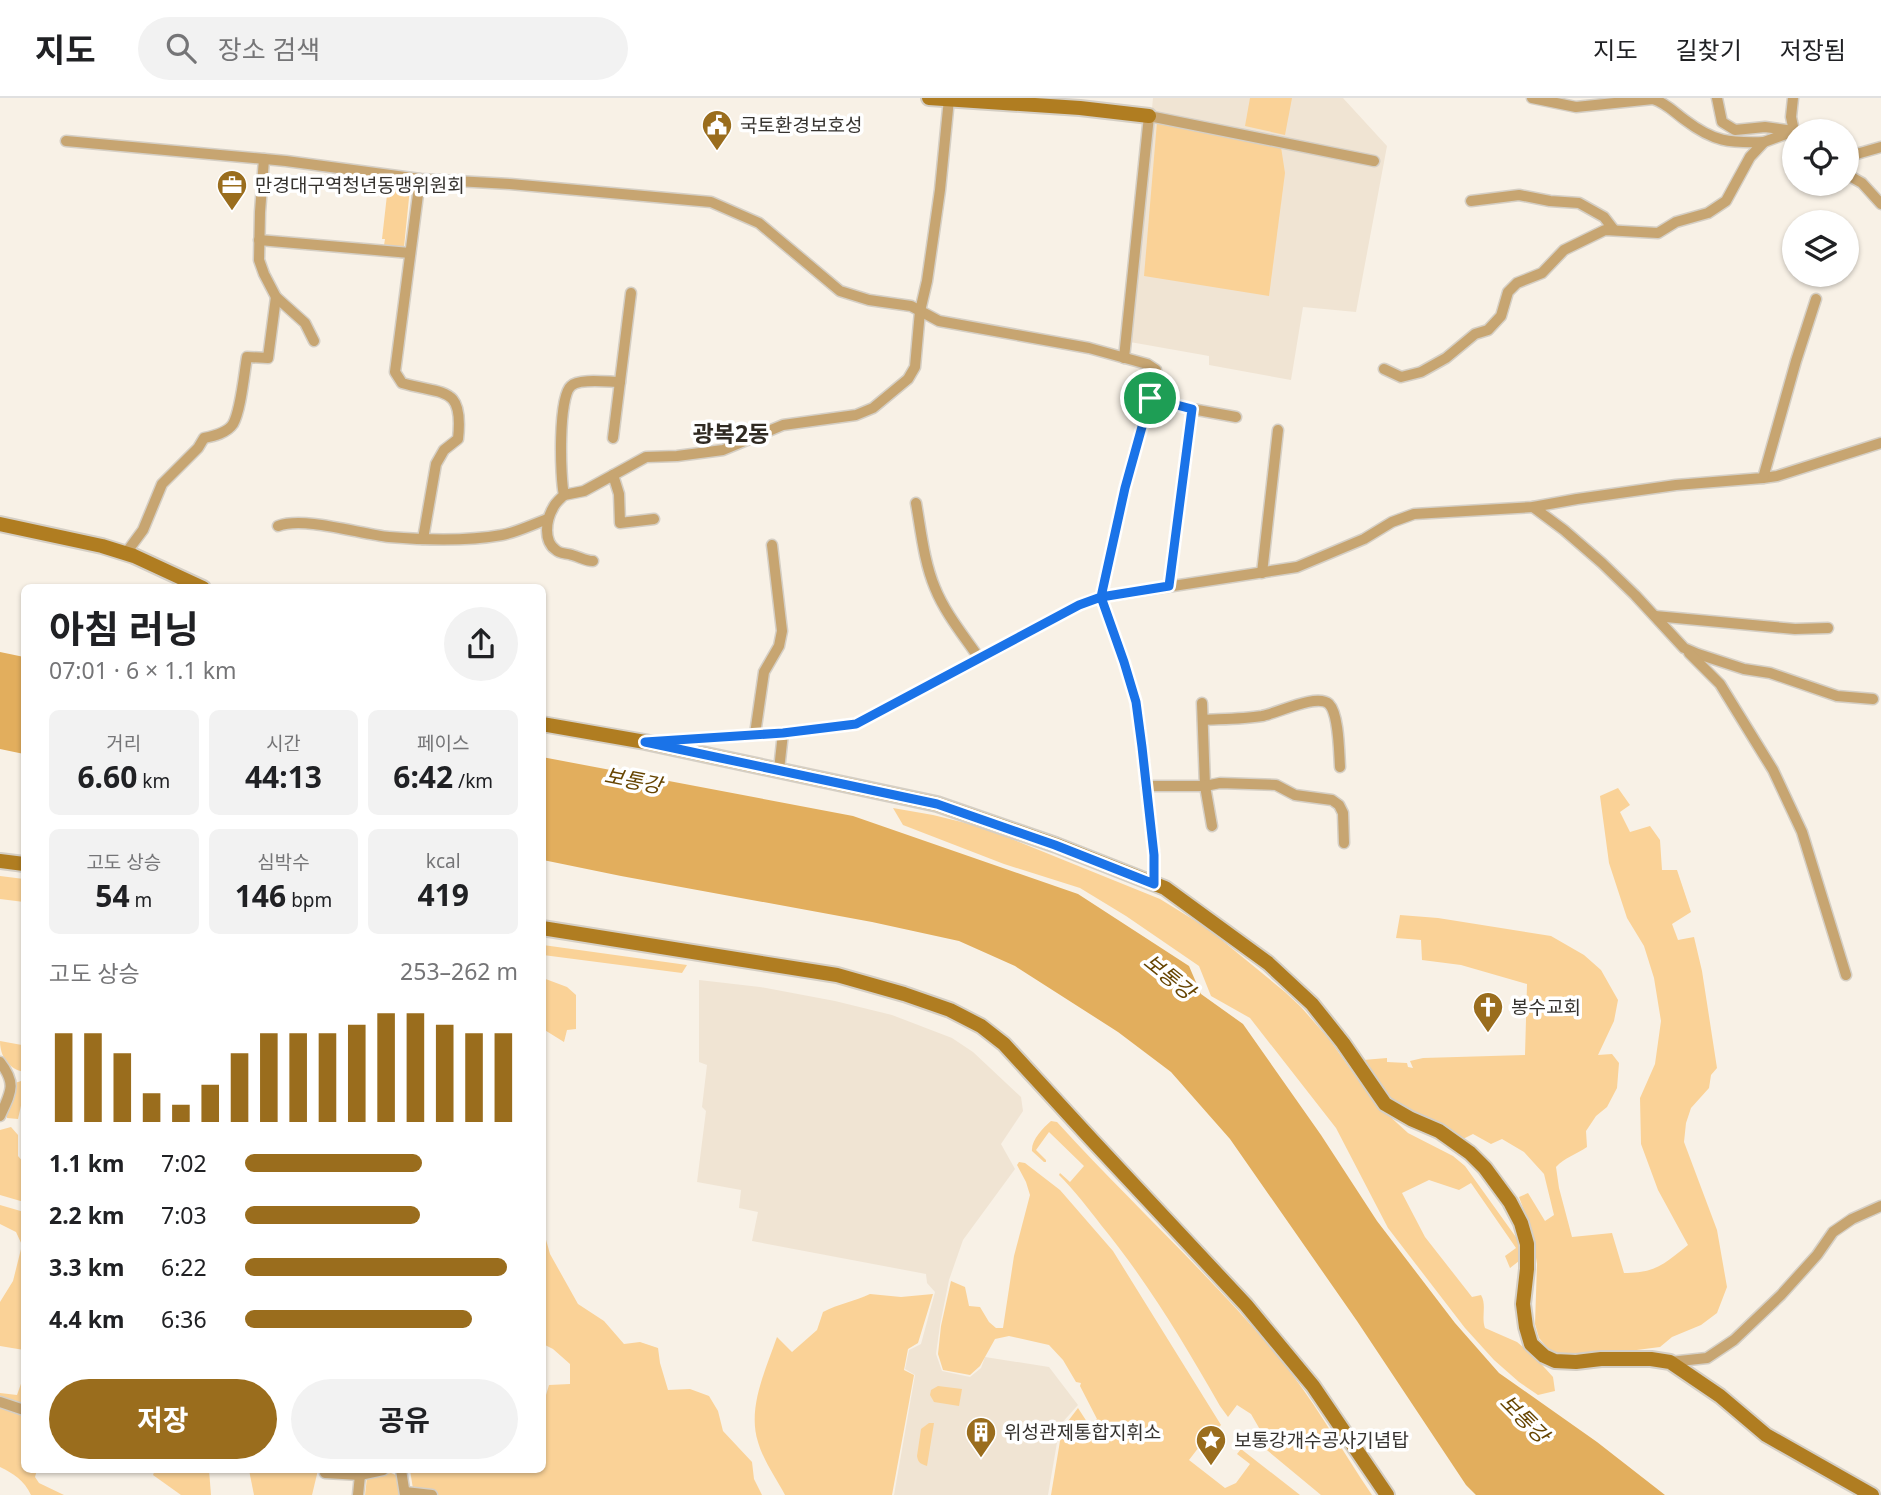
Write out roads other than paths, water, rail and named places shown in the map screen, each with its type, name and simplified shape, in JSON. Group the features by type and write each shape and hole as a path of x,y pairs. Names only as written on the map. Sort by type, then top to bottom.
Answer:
{"street":[{"path":"929,98 1080,108 1149,116 1374,161"},
{"path":"1080,108 1093,98"},
{"path":"1532,98 1576,107 1653,99 1663,102 1688,123 1713,138 1742,143 1764,142 1782,135"},
{"path":"1717,98 1722,122 1735,130 1765,127 1782,129"},
{"path":"1791,119 1793,98"},
{"path":"593,561 558,552 551,545 547,532 548,519 553,506 564,495 584,491 646,457 723,450 783,425 856,415 873,408 908,379 915,367 920,311 938,203 949,99"},
{"path":"1124,358 1149,116"},
{"path":"66,141 264,159 420,179 710,201 759,223 840,291 869,300 911,306 939,321 1089,348 1147,364 1156,370 1125,488 1101,597 1136,702 1154,855 1154,884"},
{"path":"1384,369 1401,377 1421,372 1446,358 1475,334 1488,330 1501,316 1508,292 1517,283 1542,272 1564,250 1605,230 1658,233 1676,222 1708,213 1726,201 1750,157 1764,142"},
{"path":"1859,153 1881,147"},
{"path":"264,159 259,260 276,297 304,323 314,341"},
{"path":"420,179 395,372 402,383 448,394 456,402 460,418 458,439 444,450 436,464 423,539"},
{"path":"1859,181 1881,204"},
{"path":"1471,201 1519,195 1579,203 1604,217 1614,230"},
{"path":"258,240 411,253"},
{"path":"613,438 631,293"},
{"path":"126,553 143,530 162,484 198,448 204,438 219,435 233,425 247,357 268,358 276,297"},
{"path":"1763,478 1816,299"},
{"path":"564,495 561,439 568,388 573,384 589,382 620,382"},
{"path":"1150,398 1236,417"},
{"path":"1169,586 1192,409"},
{"path":"1262,573 1278,430"},
{"path":"645,742 783,733 856,724 1079,605 1101,597 1297,567 1364,539 1392,522 1414,514 1533,507 1676,485 1777,476 1881,443"},
{"path":"613,475 619,494 620,523 654,519"},
{"path":"915,503 923,547 935,588 979,659"},
{"path":"1533,507 1592,555 1720,684 1773,769 1802,832 1846,975"},
{"path":"278,526 294,522 388,537 471,538 503,534 548,519"},
{"path":"0,524 126,553 194,584"},
{"path":"755,734 764,672 779,646 782,631 772,545"},
{"path":"1655,616 1795,629 1828,628"},
{"path":"1684,648 1837,696 1873,699"},
{"path":"1203,720 1263,716 1321,700 1331,705 1335,716 1340,767"},
{"path":"1202,704 1205,786 1212,826"},
{"path":"546,725 645,742 937,804 1055,845 1165,888 1268,963 1293,986 1343,1043 1385,1104 1439,1131 1470,1153 1485,1168 1510,1202 1521,1223 1527,1244 1522,1304 1531,1345 1555,1361 1651,1359 1670,1362 1707,1358 1734,1340 1781,1295 1817,1255 1833,1232 1881,1206"},
{"path":"779,770 783,733"},
{"path":"1146,786 1205,786 1220,783 1276,785 1296,795 1332,800 1339,805 1343,813 1344,843"},
{"path":"0,861 21,864"},
{"path":"546,929 837,975 950,1010 981,1026 1004,1044 1246,1305 1313,1386 1387,1495"},
{"path":"0,1062 10,1075 10,1091 0,1116"},
{"path":"1670,1362 1720,1396 1766,1435 1872,1495"},
{"path":"0,1402 21,1409"},
{"path":"325,1473 369,1473"},
{"path":"402,1473 405,1494 432,1495"},
{"path":"358,1495 360,1475"}],"water":[{"path":"0,652 21,656 21,753 0,749"},
{"name":"보통강","path":"546,758 853,816 1078,894 1189,966 1201,994 1243,1024 1377,1221 1455,1323 1499,1373 1597,1442 1665,1495 1476,1495 1466,1485 1357,1321 1230,1139 1171,1072 1118,1032 1015,966 959,941 872,922 546,861"}],"place":[{"name":"국토환경보호성","path":"717,152"},
{"name":"만경대구역청년동맹위원회","path":"232,212"},
{"name":"봉수교회","path":"1488,1034"},
{"name":"위성관제통합지휘소","path":"981,1459"},
{"name":"보통강개수공사기념탑","path":"1211,1467"}],"district":[{"name":"광복2동","path":"731,434"}]}
